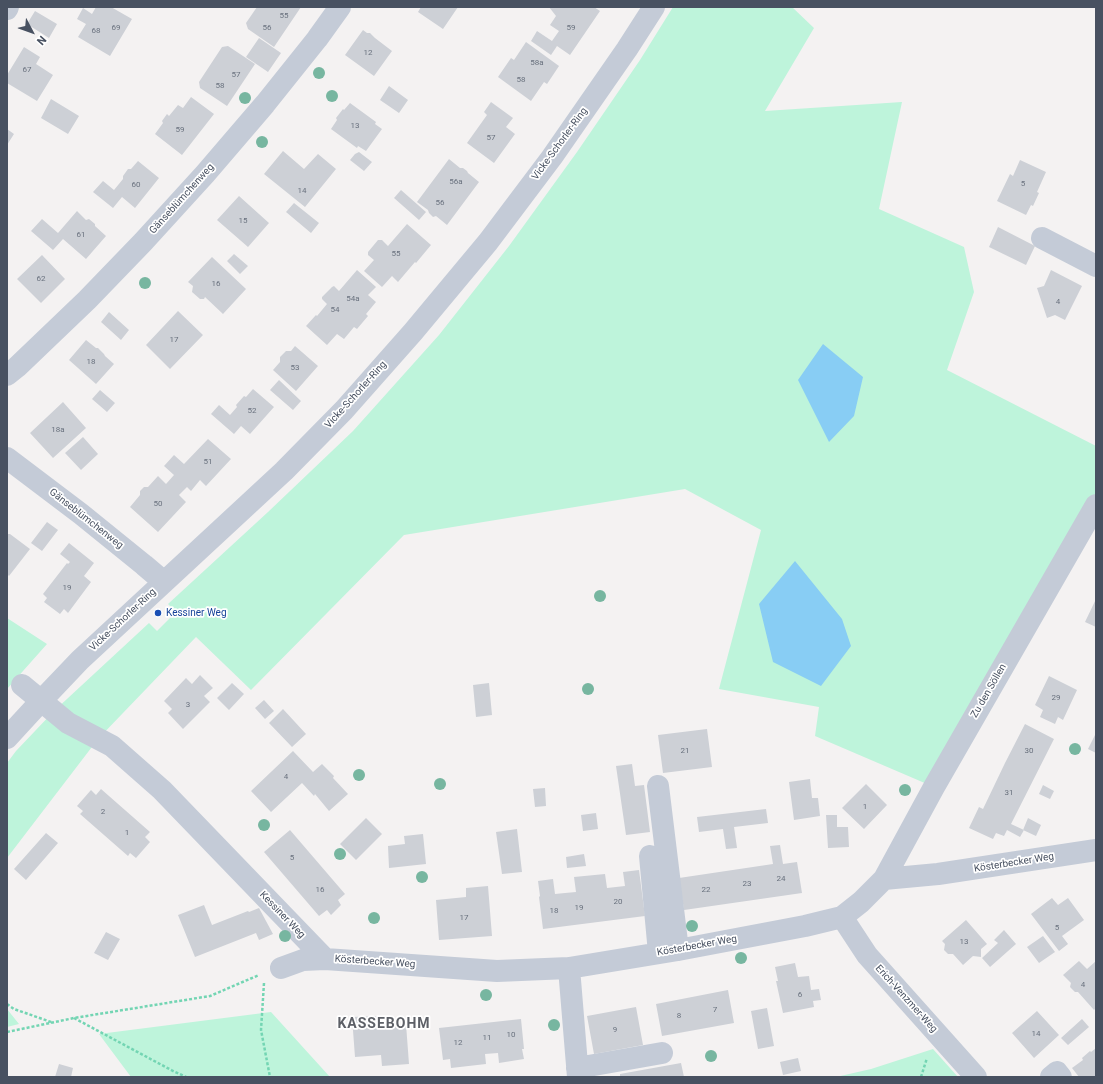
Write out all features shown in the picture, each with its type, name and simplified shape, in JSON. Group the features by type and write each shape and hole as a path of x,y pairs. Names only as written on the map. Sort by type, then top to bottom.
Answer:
{"street":[{"name":"Gänseblümchenweg","path":"7,375 87,300 143,242 205,174 265,104 317,39 340,7"},
{"name":"Vicke-Schorler-Ring","path":"7,738 80,660 284,471 344,410 413,332 488,242 552,157 627,49 654,7"},
{"path":"1042,238 1096,266"},
{"name":"Gänseblümchenweg","path":"7,458 87,518 164,582"},
{"name":"Zu den Söllen","path":"884,879 934,787 1096,505"},
{"name":"Kessiner Weg","path":"22,685 68,724 112,746 162,790 325,959"},
{"path":"658,786 669,951"},
{"name":"Kösterbecker Weg","path":"273,970 303,960 325,959 497,971 569,968 805,926 842,917 861,902 884,879 938,874 1096,850"},
{"path":"650,856 669,951"},
{"name":"Erich-Venzmer-Weg","path":"842,917 867,955 976,1077"},
{"path":"569,968 577,1072 662,1054"},
{"path":"1051,1077 1057,1072 1061,1077"}],"path":[{"path":"7,1032 74,1018 210,996 273,970"},
{"path":"270,1077 261,1030 273,970"},
{"path":"7,1004 14,1009 52,1022"},
{"path":"74,1018 186,1077"}],"green space":[{"path":"673,7 792,7 814,28 765,111 902,102 879,209 964,247 974,292 947,370 1096,446 1096,505 934,787 815,736 819,707 719,689 761,530 685,489 404,535 251,690 196,637 98,739 7,858 7,763 16,751 54,711 149,623 157,631 176,612 168,604 353,431 439,335 509,246 577,152 640,60"},
{"path":"7,618 47,644 7,689"},
{"path":"7,1009 19,1024 7,1027"},
{"path":"271,1012 330,1077 131,1077 99,1034"},
{"path":"933,1049 958,1077 836,1077 871,1069"}],"water":[{"path":"823,344 863,377 854,416 829,442 798,380"},
{"path":"795,561 842,619 851,646 821,686 773,662 759,604"}],"building":[{"path":"96,7 111,7 132,19 110,56 78,37 86,24 77,19 83,8 92,14"},
{"path":"257,7 301,7 274,47 248,29 246,23"},
{"path":"421,7 458,7 443,29 418,12"},
{"path":"549,7 594,7 600,11 570,55 557,46 551,55 531,41 537,31 552,41 559,31 550,25 556,16"},
{"path":"35,11 57,24 49,38 27,24"},
{"path":"363,30 370,33 392,51 374,76 345,55"},
{"path":"259,38 281,53 268,72 246,57"},
{"path":"526,42 559,66 547,84 544,82 531,101 498,77 511,58 514,60"},
{"path":"228,46 255,64 227,106 200,88 199,82 222,47"},
{"path":"24,47 40,57 36,64 53,75 37,101 7,83 7,75"},
{"path":"389,86 408,100 399,113 380,100"},
{"path":"191,97 214,114 182,155 155,134 163,123 162,121 167,114 169,116 178,105 183,108"},
{"path":"51,99 79,116 68,134 41,118"},
{"path":"491,102 513,118 506,127 515,134 494,163 467,143 487,115 484,112"},
{"path":"350,103 376,122 375,124 382,129 366,151 358,146 357,148 331,129 337,120 336,118"},
{"path":"7,129 14,134 7,145"},
{"path":"283,151 304,169 318,154 336,169 305,207 264,174"},
{"path":"359,152 372,162 364,171 350,160"},
{"path":"449,159 460,168 467,171 479,182 447,225 436,216 433,217 428,210 417,202"},
{"path":"1020,160 1046,172 1037,192 1039,193 1033,206 1031,205 1026,215 997,201 1010,174 1013,176"},
{"path":"138,161 159,178 135,208 122,197 113,208 93,192 103,181 114,190 123,179 123,176 128,169 131,169"},
{"path":"401,190 426,212 419,220 394,198"},
{"path":"239,196 269,223 248,247 217,220"},
{"path":"294,203 319,223 311,233 286,212"},
{"path":"77,211 86,220 89,219 95,224 95,226 106,236 86,259 63,239 53,250 31,231 42,219 58,233"},
{"path":"407,224 431,245 398,282 392,276 382,287 364,271 374,260 368,255 368,252 378,240 382,240 388,246"},
{"path":"998,227 1035,246 1026,265 989,247"},
{"path":"234,254 248,266 240,274 227,261"},
{"path":"42,255 65,279 41,303 17,279"},
{"path":"212,257 246,289 223,314 205,297 204,299 200,299 192,292 193,286 188,282"},
{"path":"357,270 376,287 368,295 376,302 366,314 368,316 357,329 354,327 344,339 337,334 327,345 306,326 327,304 322,297 334,286 339,291"},
{"path":"1051,270 1082,286 1065,320 1055,315 1047,318 1037,288 1044,286"},
{"path":"178,311 203,335 170,369 146,345"},
{"path":"109,312 129,330 121,340 101,322"},
{"path":"86,340 98,348 114,364 96,384 69,360"},
{"path":"295,346 318,366 296,391 273,370 280,362 280,357 286,351 291,351"},
{"path":"279,380 301,401 293,410 270,390"},
{"path":"253,389 274,407 250,434 241,426 234,434 211,414 219,405 230,415 237,407 236,405"},
{"path":"100,390 115,403 107,412 92,399"},
{"path":"63,402 86,428 53,458 30,433"},
{"path":"83,437 98,454 81,470 65,453"},
{"path":"208,439 231,459 206,486 200,480 191,491 187,487 179,495 186,502 158,532 130,507 140,495 140,491 144,487 148,487 158,476 166,484 174,475 164,466 174,455 184,464"},
{"path":"47,522 58,530 42,551 31,543"},
{"path":"7,534 10,534 30,549 9,576 7,574"},
{"path":"69,543 94,563 84,576 91,582 68,613 64,609 60,614 44,602 47,598 43,594 67,563 68,564 70,562 60,554"},
{"path":"1096,599 1096,627 1085,622"},
{"path":"200,675 213,688 204,696 210,702 183,729 168,713 172,709 164,701 186,678 192,684"},
{"path":"1049,676 1077,690 1063,720 1058,717 1055,724 1040,717 1043,710 1035,705"},
{"path":"232,683 244,694 229,710 217,698"},
{"path":"489,683 492,715 476,717 473,685"},
{"path":"264,700 274,711 265,719 255,708"},
{"path":"283,709 306,734 292,747 269,723"},
{"path":"1025,724 1054,739 1011,824 1024,830 1020,837 1007,830 1004,836 996,833 993,839 969,828 979,807 983,809"},
{"path":"707,729 712,767 663,773 658,735"},
{"path":"1096,733 1096,753 1088,749"},
{"path":"293,751 313,772 322,764 334,776 333,778 348,794 329,811 315,794 314,796 302,783 271,812 251,791"},
{"path":"632,764 635,786 644,785 650,832 626,835 616,766"},
{"path":"810,779 812,798 818,798 820,816 794,820 789,782"},
{"path":"866,784 887,805 864,829 842,808"},
{"path":"1043,785 1054,791 1050,799 1039,794"},
{"path":"545,788 546,806 535,807 533,789"},
{"path":"101,789 150,832 145,837 150,842 136,858 130,853 128,856 80,814 83,811 77,806 91,790 96,795"},
{"path":"766,809 768,823 734,827 737,848 726,849 723,829 699,832 697,817"},
{"path":"596,813 598,829 583,831 581,815"},
{"path":"826,815 837,815 837,827 848,827 849,847 828,848"},
{"path":"366,818 382,834 356,860 340,844"},
{"path":"1028,818 1041,825 1036,836 1023,830"},
{"path":"517,829 522,872 502,874 496,832"},
{"path":"290,830 345,894 338,900 341,905 331,915 327,910 319,916 264,852"},
{"path":"46,833 58,843 26,880 14,869"},
{"path":"423,834 426,864 389,868 388,846 405,844 404,836"},
{"path":"780,845 783,864 797,862 802,893 684,910 679,878 773,864 770,846"},
{"path":"584,854 586,866 567,868 566,857"},
{"path":"639,870 645,916 543,929 538,881 553,879 555,894 576,892 574,877 605,874 607,888 625,886 623,872"},
{"path":"488,886 492,936 439,940 436,900 466,897 466,888"},
{"path":"1052,898 1058,905 1068,898 1084,920 1062,936 1068,944 1059,951 1031,914"},
{"path":"204,905 212,925 259,908 273,934 259,940 256,933 195,957 178,915"},
{"path":"966,920 987,944 981,949 981,957 973,956 963,965 953,954 948,954 944,950 945,944 942,941"},
{"path":"1004,930 1016,944 990,967 982,958 998,943 994,940"},
{"path":"106,932 120,939 108,960 94,953"},
{"path":"1043,936 1055,952 1039,963 1027,947"},
{"path":"1079,961 1087,969 1096,961 1096,1008 1094,1010 1078,992 1075,992 1070,987 1071,983 1063,975"},
{"path":"795,963 798,977 809,976 811,990 819,989 821,1000 813,1001 814,1007 783,1013 776,981 778,981 775,967"},
{"path":"728,990 734,1023 662,1036 656,1004"},
{"path":"636,1007 643,1045 594,1054 587,1016"},
{"path":"767,1008 774,1046 758,1049 751,1011"},
{"path":"1037,1011 1059,1035 1034,1058 1012,1033"},
{"path":"380,1016 380,1026 406,1024 409,1064 382,1066 381,1055 355,1057 352,1017"},
{"path":"521,1019 524,1049 522,1049 524,1059 499,1063 498,1053 485,1054 486,1064 451,1068 450,1059 443,1060 439,1028"},
{"path":"1082,1019 1089,1027 1068,1045 1061,1038"},
{"path":"1096,1048 1096,1077 1079,1077 1072,1068 1083,1060 1082,1058 1090,1051 1091,1052"},
{"path":"798,1058 801,1071 783,1075 780,1062"},
{"path":"681,1063 684,1077 620,1077 620,1074"},
{"path":"59,1064 73,1068 71,1077 55,1077"}],"place":[{"name":"Kessiner Weg","path":"158,613"}],"district":[{"name":"KASSEBOHM","path":"384,1024"}]}
